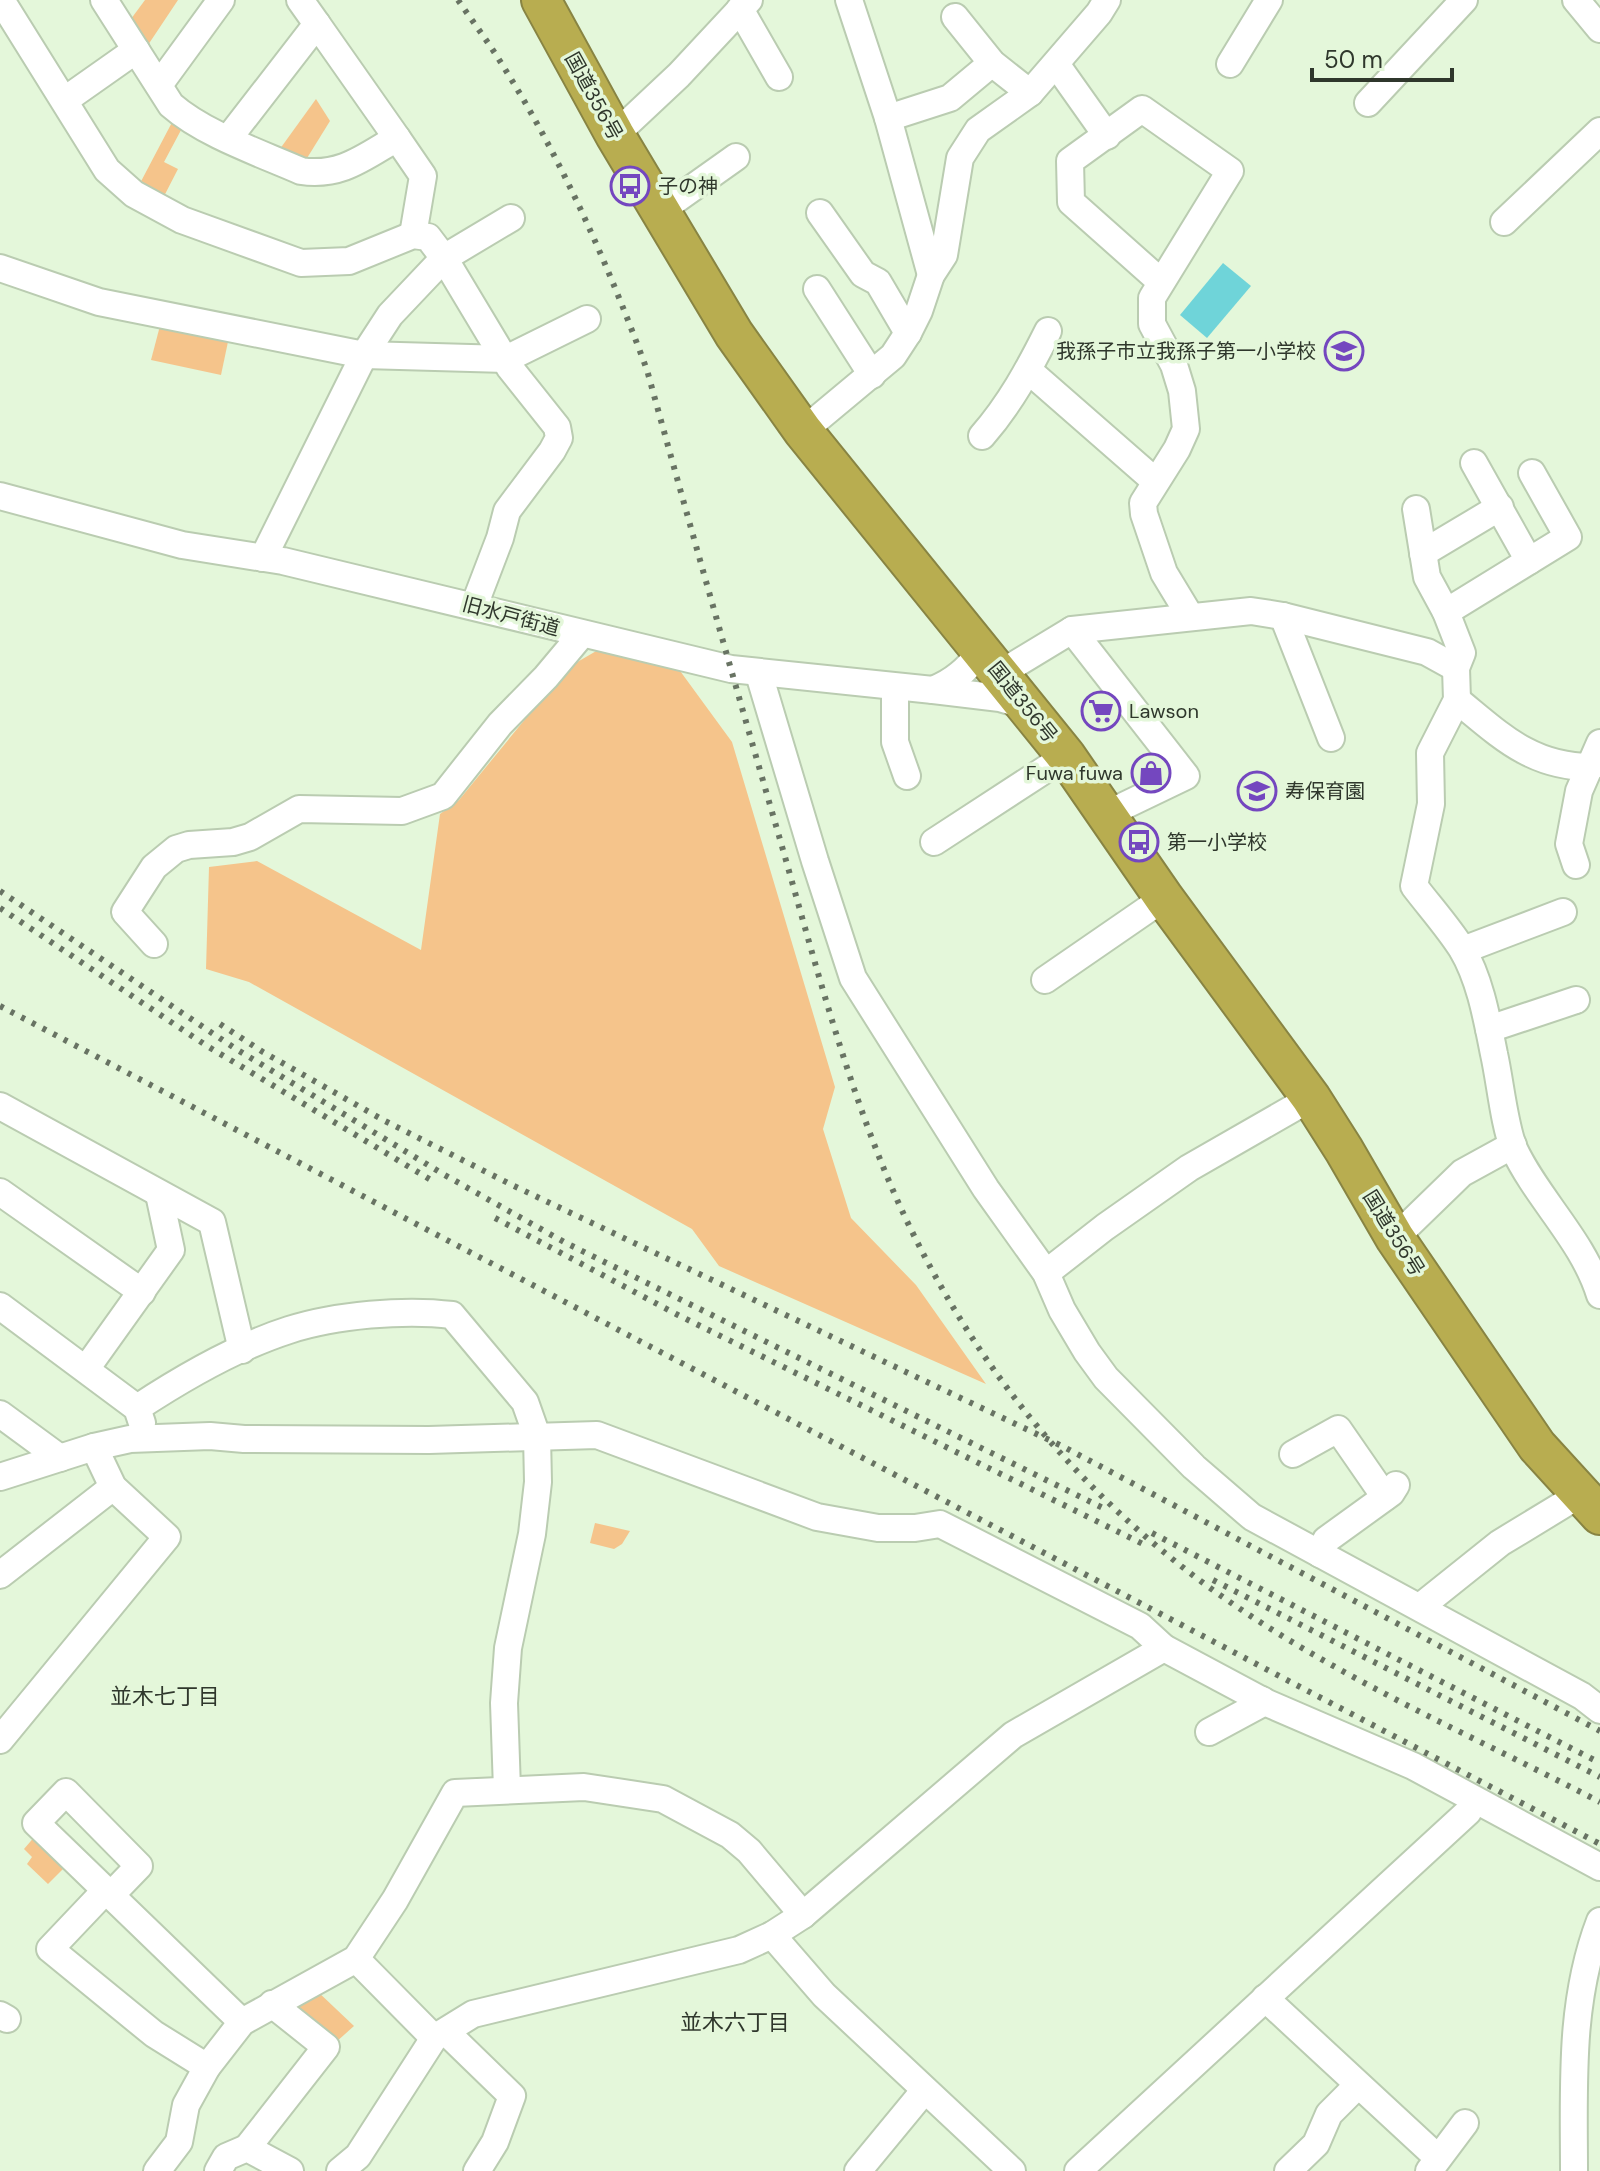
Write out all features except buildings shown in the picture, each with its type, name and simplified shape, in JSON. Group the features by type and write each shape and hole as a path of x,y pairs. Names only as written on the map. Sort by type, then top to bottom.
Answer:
{"highway":[{"name":"国道356号","path":"541,0 615,135 734,334 803,431 1066,756 1164,898 1311,1098 1395,1238 1537,1446 1590,1505"}],"street":[{"path":"1,0 107,170 134,194 195,225 301,263 349,261 413,235 428,237 444,258 510,368 557,427 559,438 507,511 474,606"},
{"path":"104,0 178,111 228,139 312,173 343,170 397,138"},
{"path":"159,85 221,0"},
{"path":"300,0 423,176 413,235"},
{"path":"849,0 888,118 931,275"},
{"path":"803,431 893,356 908,333 931,275 944,255 960,158 978,130 1030,93 1107,0"},
{"path":"1368,103 1464,0"},
{"path":"1576,0 1600,29"},
{"path":"615,135 679,75 745,5 779,77"},
{"path":"1230,64 1256,5"},
{"path":"955,17 992,63 1030,93"},
{"path":"228,139 317,24"},
{"path":"65,100 136,50"},
{"path":"888,118 950,98 992,63"},
{"path":"1056,64 1107,136"},
{"path":"1161,282 1071,202 1070,161 1142,109 1230,171 1152,298 1152,324 1174,365 1182,391 1186,429 1143,503 1147,531 1164,573 1190,616"},
{"path":"1504,222 1600,131"},
{"path":"660,211 736,157"},
{"path":"820,213 863,274 878,282 908,333"},
{"path":"263,558 364,355 390,315 444,258 511,218"},
{"path":"0,268 47,287 99,302 364,355 506,359 587,319"},
{"path":"817,289 872,375"},
{"path":"982,436 1002,414 1048,331"},
{"path":"1028,370 1155,481"},
{"path":"1474,463 1529,561"},
{"path":"1446,612 1568,537 1532,473"},
{"name":"旧水戸街道","path":"0,496 182,545 263,558 759,674 933,690 1000,698 1027,706"},
{"path":"1423,553 1500,507"},
{"path":"1416,509 1427,577 1446,612 1462,653 1456,668 1457,700 1430,753 1431,804 1414,886 1463,950 1489,1029 1513,1145 1534,1185 1554,1210 1593,1274 1600,1295"},
{"path":"933,690 951,683 965,672 1072,630 1251,611 1427,652 1456,668"},
{"path":"1283,616 1331,738"},
{"path":"1072,630 1186,776 1107,814"},
{"path":"154,944 125,912 154,867 165,856 189,845 233,842 250,837 299,809 402,811 443,796 500,724 582,634"},
{"path":"759,674 853,978 986,1189 1046,1273 1062,1310 1106,1378 1227,1497 1252,1517 1582,1696 1600,1710"},
{"path":"895,687 895,742 907,776"},
{"path":"1457,700 1525,753 1573,767 1595,755"},
{"path":"1576,865 1569,844 1579,791 1595,755"},
{"path":"934,842 1066,756"},
{"path":"1045,980 1164,898"},
{"path":"1463,950 1563,912"},
{"path":"1489,1029 1576,1000"},
{"path":"1046,1273 1189,1168 1311,1098"},
{"path":"0,1106 212,1222 242,1350"},
{"path":"1395,1238 1462,1173 1513,1145"},
{"path":"86,1369 171,1250 159,1194"},
{"path":"5,1205 142,1292"},
{"path":"0,1306 137,1408 147,1438"},
{"path":"137,1408 242,1350 290,1329 370,1314 425,1311 452,1315 525,1402 537,1436 538,1482 532,1534 508,1648 504,1703 507,1789"},
{"path":"0,1414 60,1458"},
{"path":"1293,1454 1338,1429 1391,1491 1326,1540 1320,1554"},
{"path":"0,1477 94,1447 147,1438 210,1436 429,1440 597,1435 817,1517 878,1528 940,1524 1140,1626 1164,1648 1262,1700 1413,1766 1600,1867"},
{"path":"0,1740 167,1537 113,1487 94,1447"},
{"path":"0,1575 113,1487"},
{"path":"1420,1607 1500,1543 1590,1505"},
{"path":"340,2171 358,2156 440,2035 473,2014 739,1950 772,1935 803,1915 1013,1735 1164,1648"},
{"path":"1209,1732 1259,1705 1262,1700"},
{"path":"157,2171 179,2142 186,2105 207,2067 242,2022 356,1959 395,1900 455,1793 584,1787 663,1799 730,1835 749,1851 803,1915"},
{"path":"1078,2171 1468,1812 1474,1800"},
{"path":"207,2067 154,2034 50,1949 108,1894 242,2022"},
{"path":"1574,2171 1575,2019 1591,1943 1600,1921"},
{"path":"772,1935 824,1995 1012,2171"},
{"path":"356,1959 512,2096 495,2142 477,2171"},
{"path":"1265,1998 1434,2164 1465,2123"},
{"path":"218,2171 226,2157 247,2148 326,2047 272,2004"},
{"path":"1288,2171 1316,2144 1329,2114 1357,2086"},
{"path":"858,2171 924,2091"},
{"path":"247,2148 290,2171"}],"shaded area":[{"path":"145,0 178,0 140,57 128,23"},
{"path":"316,99 330,121 304,163 277,153"},
{"path":"178,111 188,117 164,162 178,169 161,202 137,189"},
{"path":"161,322 229,337 221,375 151,360"},
{"path":"598,650 675,664 732,742 835,1087 823,1129 851,1218 916,1285 986,1384 719,1266 692,1229 249,982 206,969 209,867 257,861 421,950 440,814 459,800 567,668"},
{"path":"595,1523 630,1531 622,1544 614,1549 590,1543"},
{"path":"36,1835 67,1865 48,1884 27,1864 32,1857 24,1849"},
{"path":"316,1990 354,2026 335,2043 294,2012 297,2001"}],"water":[{"path":"1223,263 1251,286 1207,338 1180,315"}],"railway":[{"path":"458,0 498,57 565,176 647,370 850,1078 905,1217 956,1313 1016,1400 1086,1480 1165,1553 1215,1591 1320,1659 1600,1802"},
{"path":"0,891 236,1049 443,1174 564,1242 1105,1509"},
{"path":"0,908 207,1046 436,1183"},
{"path":"0,1006 1600,1844"},
{"path":"220,1024 385,1121 512,1185 1064,1447 1600,1731"},
{"path":"495,1218 678,1315 1145,1545"},
{"path":"1152,1533 1600,1763"},
{"path":"1213,1580 1600,1777"}],"place":[{"name":"子の神","path":"630,186"},
{"name":"我孫子市立我孫子第一小学校","path":"1344,351"},
{"name":"Lawson","path":"1101,711"},
{"name":"Fuwa fuwa","path":"1151,773"},
{"name":"寿保育園","path":"1257,791"},
{"name":"第一小学校","path":"1139,842"}],"district":[{"name":"並木七丁目","path":"165,1696"},
{"name":"並木六丁目","path":"735,2022"}]}
